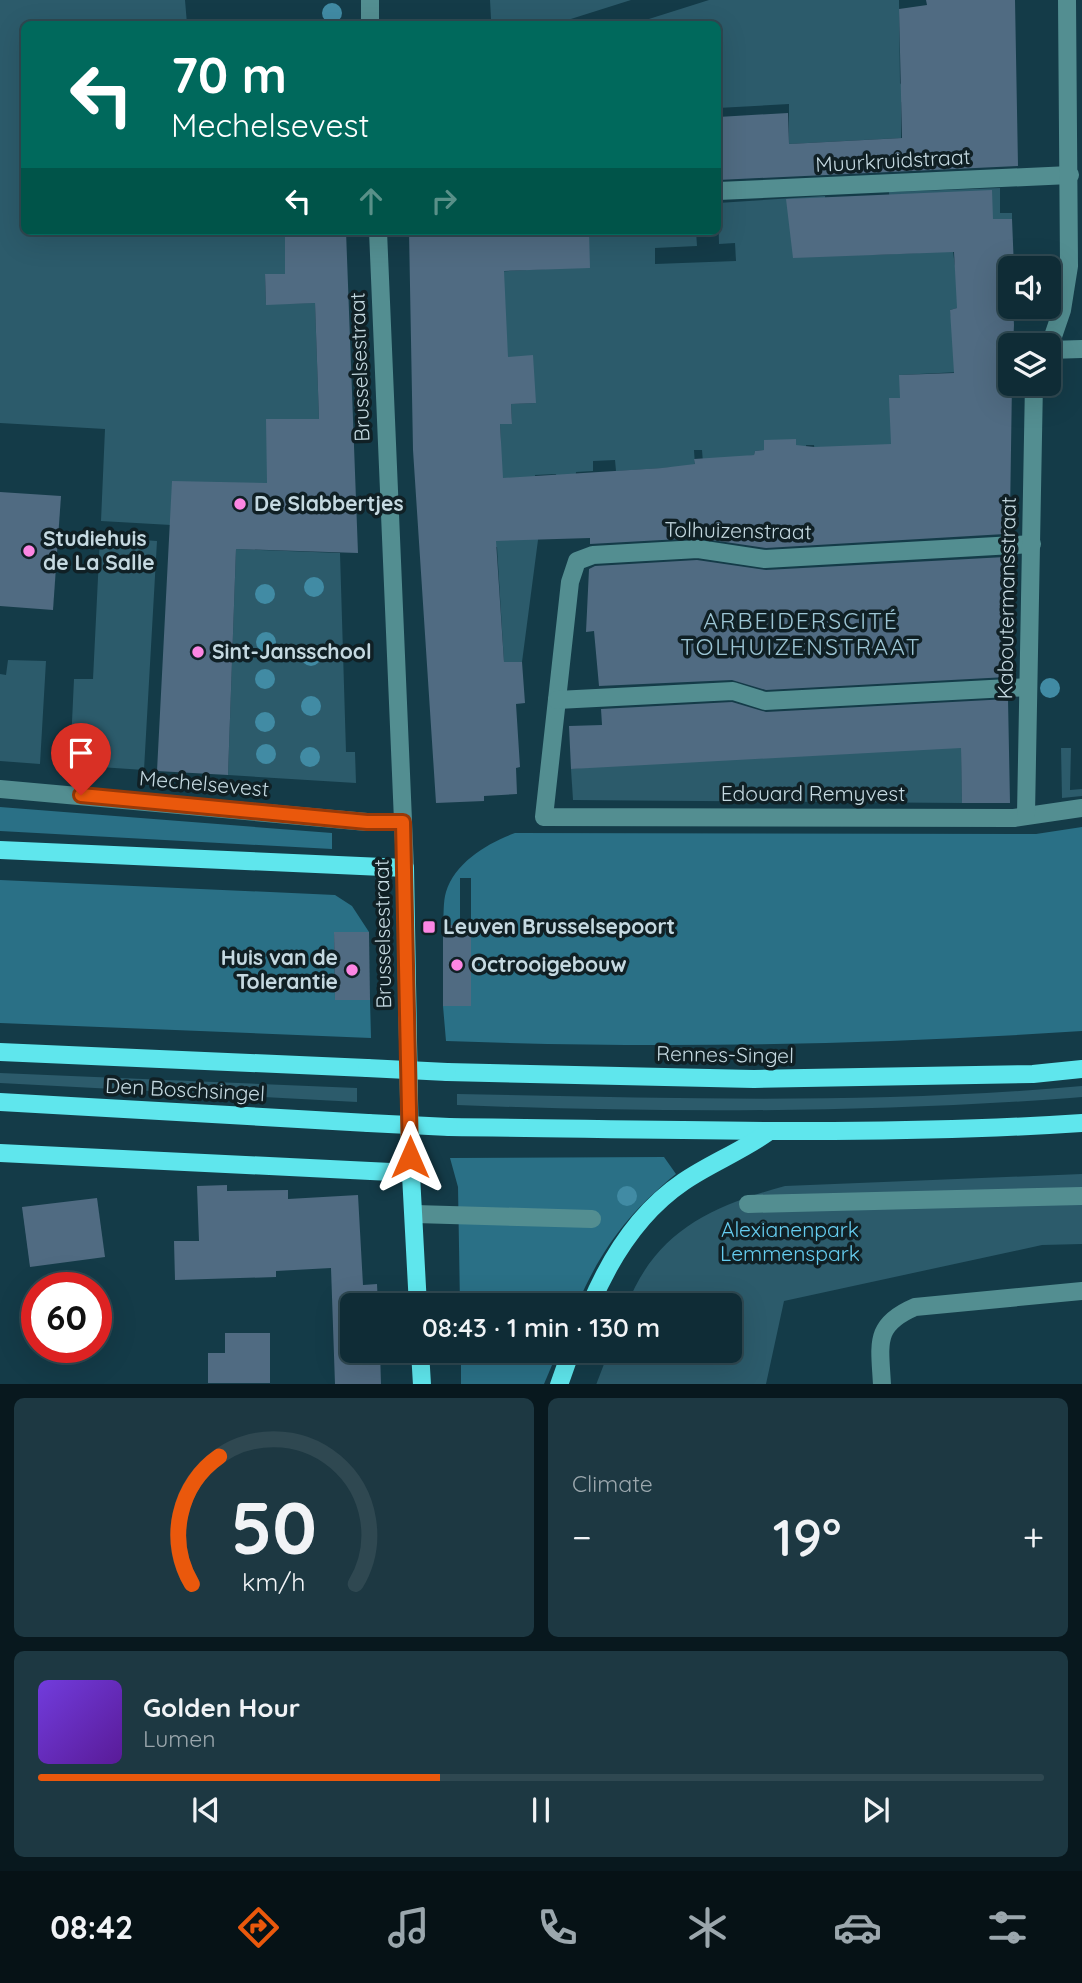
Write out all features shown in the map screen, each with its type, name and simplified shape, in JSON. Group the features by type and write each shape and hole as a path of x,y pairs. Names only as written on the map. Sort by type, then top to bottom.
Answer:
{"main road":[{"path":"0,850 405,869"},
{"name":"Brusselsestraat","path":"405,869 411,1174 418,1293"},
{"name":"Den Boschsingel","path":"0,1052 367,1068"},
{"name":"Rennes-Singel","path":"367,1068 754,1079 1033,1074 1082,1069"},
{"name":"Den Boschsingel","path":"0,1102 449,1127 767,1133"},
{"path":"596,1293 612,1258 653,1207 680,1184 767,1133 963,1131 1082,1123"},
{"path":"0,1153 411,1174"},
{"path":"421,1363 422,1384"},
{"path":"559,1384 567,1363"}],"street":[{"path":"370,0 370,21"},
{"path":"1055,333 1062,310 1069,266 1075,78 1067,0"},
{"name":"Muurkruidstraat","path":"721,191 1070,175"},
{"name":"Brusselsestraat","path":"378,235 405,869"},
{"path":"1061,350 1082,349"},
{"name":"Kaboutermansstraat","path":"1026,814 1034,396"},
{"name":"Tolhuizenstraat","path":"544,817 570,582 577,561 593,555 698,549 765,559 1032,544"},
{"path":"557,699 733,691 765,701 1028,687"},
{"name":"Mechelsevest","path":"0,789 367,822 403,822"},
{"name":"Edouard Remyvest","path":"544,817 1014,818 1026,814 1082,808"},
{"path":"748,1204 1082,1196"},
{"path":"415,1214 592,1219"},
{"path":"882,1384 881,1337 893,1317 915,1307 1082,1290"}],"green space":[{"path":"0,0 185,0 187,21 21,21 21,235 304,235 285,236 285,274 265,275 266,304 315,303 319,419 309,484 171,525 101,521 105,429 0,423"},
{"path":"490,0 631,0 564,21 468,21 491,19"},
{"path":"709,0 899,0 900,83 912,101 901,102 901,138 789,144 789,104 721,108 721,21 642,21"},
{"path":"1000,188 1000,213 1012,213 1012,219 953,252 961,307 950,310 959,372 900,375 900,398 890,398 935,439 815,459 814,445 806,445 807,454 774,440 764,440 764,450 755,451 754,455 703,463 702,450 694,450 695,466 616,471 615,460 593,461 593,471 576,472 575,481 557,483 556,474 535,475 538,540 522,662 504,662 497,547 484,547 501,445 500,424 512,423 511,404 536,403 486,378 452,274 546,269 523,244 522,235 696,235 697,246 655,248 655,264 736,261 735,243 719,244 721,203 825,196 827,224 872,255 919,253 890,216 889,192"},
{"path":"100,537 157,541 144,770 70,765 74,679 93,679"},
{"path":"236,549 340,553 346,752 355,752 356,783 228,775"},
{"path":"8,660 46,661 40,764 0,761 0,674 6,675"},
{"path":"961,730 962,803 573,800 571,769"},
{"path":"1061,748 1071,748 1070,790 1082,789 1082,796 1062,798"},
{"path":"0,1073 357,1088 357,1102 0,1083"},
{"path":"1082,1086 1082,1097 917,1107 687,1110 457,1105 457,1094 770,1099 926,1096"},
{"name":"Alexianenpark Lemmenspark","path":"1082,1174 1082,1244 1042,1245 784,1301 766,1384 596,1384 604,1363 742,1363 742,1293 633,1293 654,1258 670,1240 689,1225 758,1194 785,1186"}],"shaded area":[{"path":"0,807 332,833 332,849 0,831"},
{"path":"1082,827 1082,1031 923,1040 764,1044 605,1045 446,1041 443,1006 471,1006 471,878 460,878 460,925 443,925 446,892 450,881 474,855 515,833 1036,834"},
{"path":"0,880 335,895 352,906 369,932 334,932 335,1000 370,1000 371,1038 0,1023"},
{"path":"664,1157 676,1174 630,1217 606,1249 582,1293 460,1293 458,1187 450,1158"},
{"path":"461,1363 553,1363 544,1384 461,1384"}],"building":[{"path":"926,0 1015,0 1018,166 721,180 721,117 788,113 789,144 902,138 899,9 927,5"},
{"path":"992,190 993,219 1012,219 1014,256 998,256 998,319 1014,319 1014,325 1014,333 998,333 998,396 1012,396 1010,516 1005,516 1005,534 766,548 698,538 590,544 590,538 496,541 504,662 522,662 525,703 516,704 520,767 516,768 517,794 484,796 484,801 436,803 413,450 409,235 589,235 590,268 504,271 508,357 533,355 536,403 511,404 512,424 500,424 503,478 695,464 694,459 754,455 755,451 764,450 764,440 796,439 796,445 814,447 891,444 889,398 900,398 899,375 954,373 950,310 957,308 954,252 793,258 786,199"},
{"path":"285,235 346,235 358,553 236,549 228,775 157,771 172,481 267,483 266,419 319,419 315,303 266,305 265,274 285,274"},
{"name":"Studiehuis de La Salle","path":"0,492 61,496 53,610 0,606"},
{"path":"1005,557 1007,677 766,690 732,680 599,686 594,631 586,632 589,569 595,566 697,560 766,570"},
{"path":"1008,699 1010,803 962,803 961,748 571,769 569,726 602,725 601,709 732,702 766,712"},
{"name":"Octrooigebouw","path":"443,925 471,925 471,1006 443,1006"},
{"name":"Huis van de Tolerantie","path":"334,932 369,932 370,1000 335,1000"},
{"path":"227,1185 227,1191 288,1190 288,1199 358,1195 363,1285 377,1284 377,1293 340,1293 340,1363 380,1363 381,1384 335,1384 331,1268 276,1271 276,1277 175,1280 174,1241 199,1241 197,1186"},
{"path":"97,1198 105,1257 30,1267 22,1207"},
{"path":"225,1333 270,1333 270,1383 208,1383 208,1353 225,1353"}],"place":[{"name":"De Slabbertjes","path":"240,504"},
{"name":"Studiehuis de La Salle","path":"29,551"},
{"name":"Sint-Jansschool","path":"198,652"},
{"name":"Leuven Brusselsepoort","path":"429,927"},
{"name":"Octrooigebouw","path":"457,965"},
{"name":"Huis van de Tolerantie","path":"352,970"}],"district":[{"name":"ARBEIDERSCITÉ TOLHUIZENSTRAAT","path":"801,634"}],"route":[{"path":"81,795 367,822 403,822 410,1157"}]}
